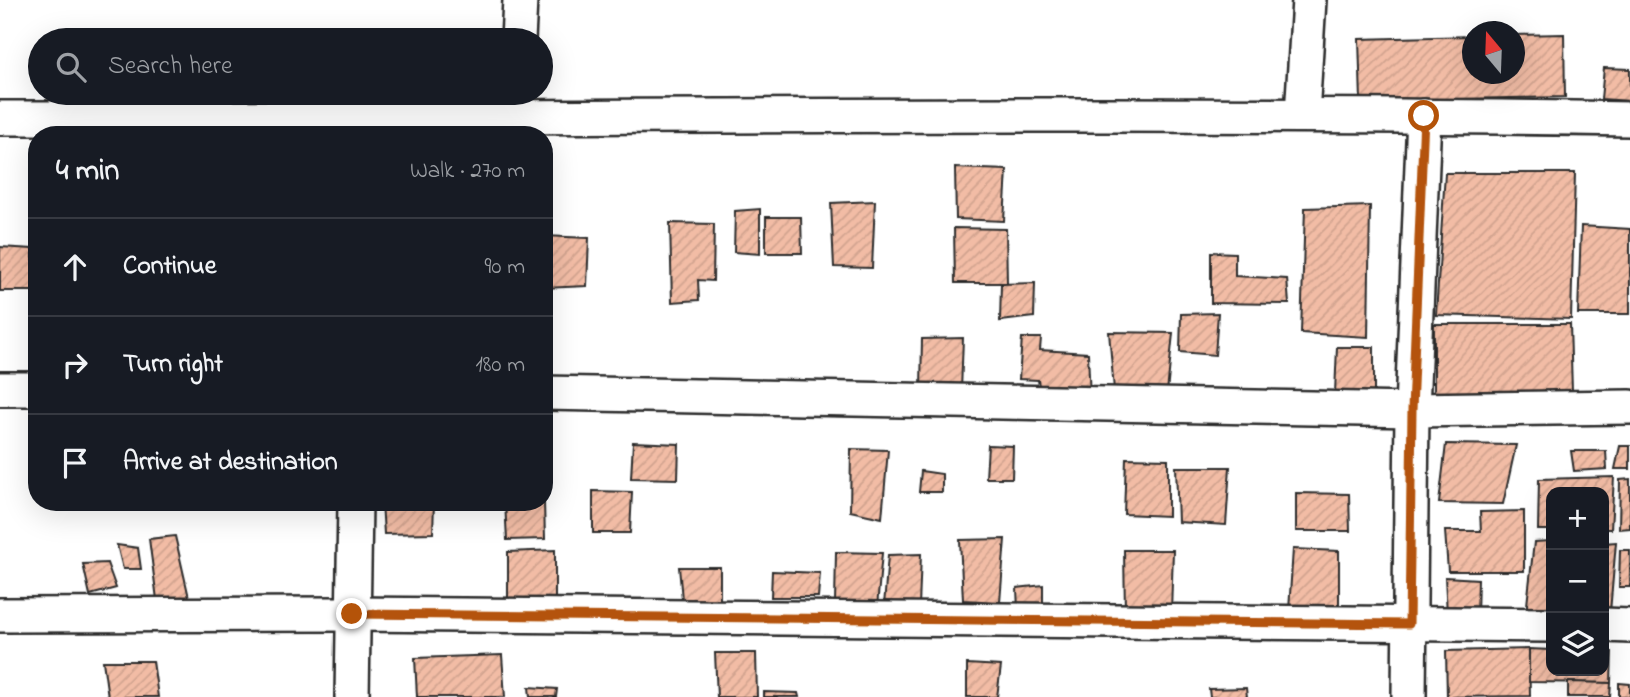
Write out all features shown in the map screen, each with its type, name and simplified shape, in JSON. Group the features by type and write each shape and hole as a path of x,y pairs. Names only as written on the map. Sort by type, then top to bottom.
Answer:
{"street":[{"path":"519,28 520,0"},
{"path":"1302,115 1309,0"},
{"path":"371,126 508,105"},
{"path":"553,105 1630,119"},
{"path":"1409,697 1412,410 1424,116"},
{"path":"0,118 324,126"},
{"path":"0,389 28,389"},
{"path":"553,393 1412,410 1630,407"},
{"path":"352,697 355,511"},
{"path":"0,615 352,614 1546,625"},
{"path":"1609,625 1630,626"}],"building":[{"path":"1564,34 1565,97 1361,101 1359,39 1462,36 1462,84 1525,84 1525,35"},
{"path":"1604,68 1630,69 1630,101 1601,99"},
{"path":"955,168 1007,170 1004,221 956,219"},
{"path":"1445,173 1575,173 1571,319 1436,315"},
{"path":"875,201 872,268 834,267 831,203"},
{"path":"1370,206 1368,337 1301,333 1305,208"},
{"path":"760,209 760,254 734,252 735,211"},
{"path":"766,217 801,217 802,253 766,253"},
{"path":"670,223 714,224 713,281 698,280 699,300 672,302"},
{"path":"1581,226 1630,229 1630,314 1578,314"},
{"path":"954,228 1006,229 1007,283 955,283"},
{"path":"553,236 589,238 587,286 553,288"},
{"path":"0,247 28,249 28,291 0,291"},
{"path":"1211,252 1235,253 1235,276 1287,279 1289,304 1211,303"},
{"path":"1035,283 1034,317 1000,321 1001,284"},
{"path":"1218,313 1215,355 1180,352 1181,314"},
{"path":"1434,324 1570,324 1572,391 1434,398"},
{"path":"1109,332 1173,333 1167,392 1114,390"},
{"path":"963,338 961,391 921,389 922,339"},
{"path":"1022,338 1041,338 1040,350 1088,353 1090,399 1041,398 1038,380 1019,379"},
{"path":"1337,347 1374,347 1374,394 1335,393"},
{"path":"633,442 679,444 678,479 631,478"},
{"path":"1446,444 1516,445 1503,504 1439,503"},
{"path":"988,445 1013,446 1012,478 986,478"},
{"path":"1620,446 1630,446 1630,469 1615,469"},
{"path":"851,449 888,450 882,518 850,511"},
{"path":"1571,451 1606,451 1607,469 1574,471"},
{"path":"1126,458 1168,459 1168,516 1124,514"},
{"path":"1176,467 1230,467 1226,525 1178,522"},
{"path":"921,471 942,474 942,492 919,492"},
{"path":"1614,477 1611,529 1609,487 1546,487 1546,530 1538,530 1539,479"},
{"path":"1630,479 1630,528 1619,529 1620,480"},
{"path":"593,491 632,492 630,533 593,533"},
{"path":"1296,493 1349,494 1350,531 1296,531"},
{"path":"383,511 434,511 433,533 384,534"},
{"path":"505,511 544,511 545,539 507,540"},
{"path":"1524,511 1524,571 1448,571 1445,531 1481,531 1480,512"},
{"path":"175,536 190,602 158,607 149,539"},
{"path":"1005,539 1000,602 963,600 960,540"},
{"path":"1546,541 1546,613 1526,614 1534,542"},
{"path":"1616,542 1610,612 1609,612 1609,543"},
{"path":"117,545 138,548 141,569 123,569"},
{"path":"1293,549 1339,551 1339,609 1289,610"},
{"path":"555,550 555,608 508,605 508,552"},
{"path":"1124,550 1173,550 1171,613 1125,612"},
{"path":"1620,550 1630,550 1630,587 1619,587"},
{"path":"836,552 882,553 877,607 835,604"},
{"path":"921,554 919,607 884,606 888,555"},
{"path":"107,563 116,588 90,595 83,564"},
{"path":"679,567 720,567 720,610 683,610"},
{"path":"772,571 820,573 818,597 771,597"},
{"path":"1445,577 1478,579 1477,615 1447,614"},
{"path":"1043,585 1043,611 1018,610 1017,588"},
{"path":"1529,649 1530,696 1447,697 1446,651"},
{"path":"1529,649 1546,650 1546,676 1609,676 1609,652 1612,652 1611,683 1529,682"},
{"path":"715,653 756,653 757,697 717,697"},
{"path":"502,655 505,697 417,697 415,658"},
{"path":"103,661 153,661 158,697 108,697"},
{"path":"967,664 1001,666 997,697 967,697"},
{"path":"1568,682 1611,683 1610,697 1568,697"},
{"path":"1619,683 1630,684 1630,697 1619,697"},
{"path":"529,687 557,689 556,697 530,697"},
{"path":"1246,688 1247,697 1210,697 1209,689"},
{"path":"764,692 798,693 799,697 764,697"}],"route":[{"path":"352,614 1409,624 1412,410 1424,116"}]}
